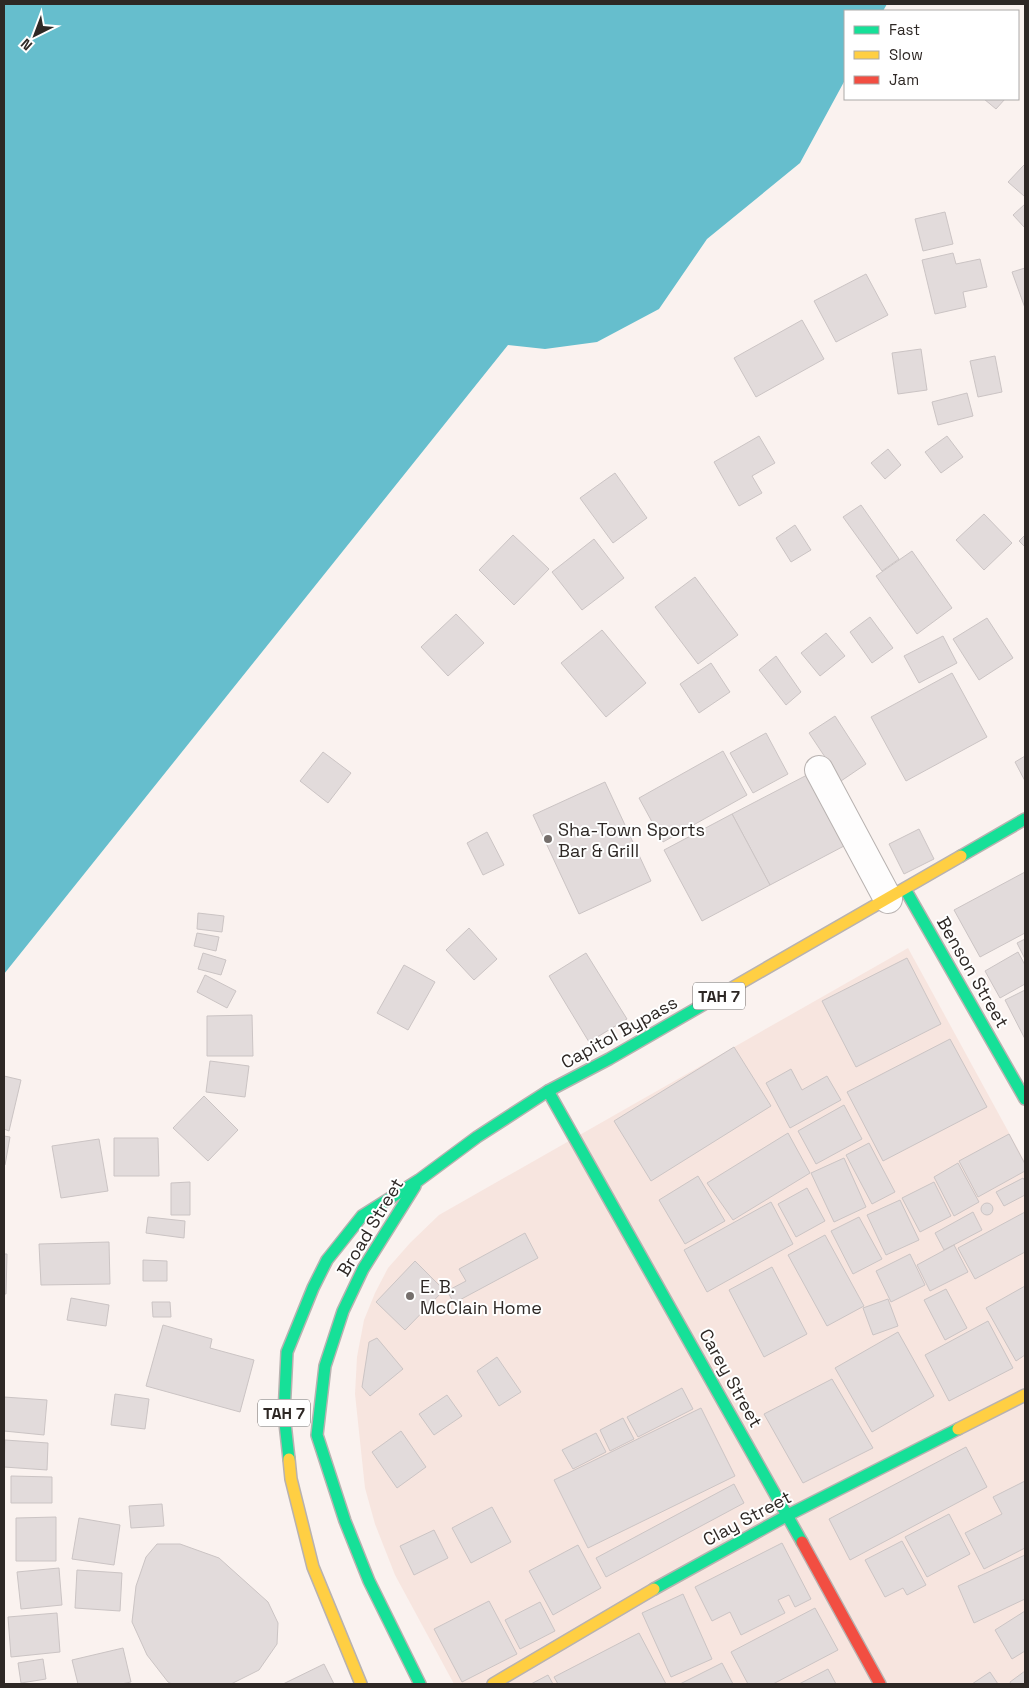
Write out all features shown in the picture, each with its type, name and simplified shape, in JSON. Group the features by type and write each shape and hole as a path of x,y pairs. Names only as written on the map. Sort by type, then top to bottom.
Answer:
{"main road":[{"name":"Capitol Bypass","path":"419,1180 477,1137 548,1091 609,1059 1025,819"},
{"name":"Benson Street","path":"897,894 1025,1099"},
{"name":"Carey Street","path":"548,1091 788,1515 880,1684"},
{"name":"Broad Street","path":"361,1684 313,1567 291,1479 284,1414 287,1352 313,1288 327,1260 362,1216 419,1180"},
{"name":"Broad Street","path":"419,1180 363,1269 343,1311 325,1366 317,1435 348,1530 369,1581 420,1684"},
{"name":"Clay Street","path":"493,1684 666,1582 788,1515 1025,1395"}],"street":[{"path":"819,770 897,894"}],"shaded area":[{"path":"908,948 1025,1162 1025,1684 454,1684 395,1575 375,1524 365,1488 355,1394 357,1357 364,1320 388,1268 439,1215"}],"water":[{"path":"4,4 887,4 884,10 844,10 844,82 800,163 707,239 659,309 597,342 545,349 508,345 4,974"}],"building":[{"path":"985,100 1004,100 996,109"},
{"path":"1024,165 1025,195 1024,196 1008,182"},
{"path":"1025,204 1025,228 1013,215"},
{"path":"945,212 953,244 923,251 915,219"},
{"path":"953,253 956,264 980,259 987,287 963,292 966,307 935,314 922,260"},
{"path":"1025,268 1025,308 1012,272"},
{"path":"866,274 888,315 836,342 814,301"},
{"path":"802,320 824,359 756,397 734,358"},
{"path":"921,349 927,390 898,394 892,353"},
{"path":"995,356 1002,392 978,397 970,361"},
{"path":"967,393 973,416 938,425 932,402"},
{"path":"759,436 775,463 752,476 762,493 739,506 714,462"},
{"path":"947,436 963,457 941,473 925,452"},
{"path":"888,449 901,465 885,479 871,463"},
{"path":"615,473 647,518 613,543 580,498"},
{"path":"861,505 899,559 882,571 843,517"},
{"path":"984,514 1012,543 984,570 956,540"},
{"path":"795,525 811,550 791,562 776,538"},
{"path":"513,535 549,569 514,605 479,570"},
{"path":"1025,535 1025,547 1019,541"},
{"path":"594,539 624,578 582,610 552,572"},
{"path":"912,551 952,608 917,634 876,576"},
{"path":"695,577 738,635 698,664 655,607"},
{"path":"456,614 484,643 448,676 421,647"},
{"path":"870,617 893,648 872,663 850,632"},
{"path":"987,618 1013,658 979,680 953,639"},
{"path":"602,630 646,683 606,717 561,663"},
{"path":"826,633 845,656 820,676 801,653"},
{"path":"943,636 957,663 919,683 904,656"},
{"path":"776,656 801,692 786,705 759,670"},
{"path":"711,663 730,692 699,713 680,684"},
{"path":"952,673 987,737 906,781 871,717"},
{"path":"835,716 866,764 841,781 809,733"},
{"path":"766,733 788,774 753,793 730,753"},
{"path":"723,751 747,795 663,842 639,798"},
{"path":"323,752 351,773 328,803 300,781"},
{"path":"1025,756 1025,781 1015,762"},
{"path":"807,775 844,846 770,885 732,814"},
{"path":"605,782 651,881 579,914 533,815"},
{"path":"732,814 770,885 702,921 664,850"},
{"path":"919,829 934,859 904,874 889,844"},
{"path":"487,832 504,865 483,875 467,843"},
{"path":"1025,872 1025,933 980,957 954,910"},
{"path":"198,913 224,916 222,932 197,929"},
{"path":"469,928 497,959 474,980 446,950"},
{"path":"197,933 219,937 216,951 194,946"},
{"path":"1025,939 1025,959 1017,943"},
{"path":"1018,952 1025,965 1025,984 1000,998 985,971"},
{"path":"203,953 226,960 221,975 198,969"},
{"path":"586,953 627,1019 589,1042 549,976"},
{"path":"907,958 941,1024 856,1067 822,1001"},
{"path":"404,965 435,982 408,1030 377,1013"},
{"path":"205,975 236,991 227,1008 197,992"},
{"path":"1025,990 1025,1039 1005,1000"},
{"path":"252,1015 253,1056 207,1056 207,1016"},
{"path":"950,1039 987,1107 883,1161 847,1092"},
{"path":"734,1047 771,1106 651,1181 614,1121"},
{"path":"210,1061 249,1066 245,1097 206,1092"},
{"path":"791,1069 802,1090 827,1076 841,1100 790,1128 766,1083"},
{"path":"4,1076 21,1080 9,1131 4,1129"},
{"path":"204,1096 238,1130 208,1161 173,1128"},
{"path":"844,1105 862,1139 816,1164 798,1131"},
{"path":"788,1133 810,1173 733,1220 707,1183"},
{"path":"1009,1134 1025,1164 1025,1171 978,1197 959,1161"},
{"path":"4,1136 10,1137 5,1165 4,1165"},
{"path":"114,1138 158,1138 159,1176 114,1176"},
{"path":"99,1139 108,1191 61,1198 52,1146"},
{"path":"869,1143 895,1192 872,1204 846,1155"},
{"path":"844,1158 866,1207 834,1222 811,1173"},
{"path":"958,1163 979,1202 954,1216 934,1177"},
{"path":"698,1176 725,1221 685,1244 659,1200"},
{"path":"1023,1178 1025,1181 1025,1195 1004,1206 996,1192"},
{"path":"190,1182 190,1215 171,1215 171,1183"},
{"path":"934,1182 951,1216 920,1232 902,1198"},
{"path":"807,1188 825,1221 796,1237 778,1204"},
{"path":"900,1200 919,1240 886,1255 867,1215"},
{"path":"771,1202 793,1244 707,1292 684,1250"},
{"path":"987,1203 993,1209 987,1215 981,1209"},
{"path":"973,1212 982,1230 944,1250 935,1233"},
{"path":"1025,1212 1025,1252 975,1279 958,1248"},
{"path":"148,1217 185,1221 184,1238 146,1233"},
{"path":"859,1217 882,1259 853,1274 831,1231"},
{"path":"525,1233 538,1258 454,1303 447,1291 466,1281 459,1269"},
{"path":"825,1235 864,1306 827,1326 788,1255"},
{"path":"109,1242 110,1284 41,1285 39,1244"},
{"path":"954,1245 968,1272 930,1291 917,1265"},
{"path":"4,1254 7,1254 6,1294 4,1294"},
{"path":"910,1254 925,1285 891,1302 876,1271"},
{"path":"143,1260 167,1261 167,1281 143,1281"},
{"name":"E. B. McClain Home","path":"415,1261 444,1290 405,1330 376,1302"},
{"path":"772,1267 807,1334 764,1357 729,1290"},
{"path":"1025,1286 1025,1355 1016,1361 986,1308"},
{"path":"946,1289 967,1328 945,1340 924,1300"},
{"path":"71,1298 109,1305 106,1326 67,1320"},
{"path":"888,1299 898,1326 873,1335 863,1308"},
{"path":"152,1302 170,1302 171,1317 153,1317"},
{"path":"988,1321 1013,1368 949,1401 925,1355"},
{"path":"163,1325 212,1339 210,1348 254,1360 240,1412 146,1386"},
{"path":"898,1332 934,1396 872,1432 835,1368"},
{"path":"377,1338 403,1369 370,1396 362,1387 369,1342"},
{"path":"497,1357 521,1392 499,1406 477,1371"},
{"path":"832,1379 873,1448 803,1483 764,1414"},
{"path":"682,1388 693,1409 638,1437 627,1417"},
{"path":"115,1394 149,1399 145,1429 111,1425"},
{"path":"447,1395 462,1416 434,1435 419,1414"},
{"path":"4,1397 47,1400 44,1435 4,1431"},
{"path":"701,1408 735,1476 588,1548 554,1480"},
{"path":"623,1418 634,1439 610,1451 600,1430"},
{"path":"401,1431 426,1467 397,1488 372,1452"},
{"path":"596,1433 606,1452 573,1469 562,1450"},
{"path":"5,1440 48,1443 47,1470 4,1467"},
{"path":"966,1447 987,1487 850,1560 829,1519"},
{"path":"11,1476 52,1477 52,1503 11,1503"},
{"path":"1025,1481 1025,1548 984,1569 965,1533 1002,1514 993,1497"},
{"path":"734,1484 744,1503 606,1577 596,1558"},
{"path":"162,1504 164,1526 131,1528 129,1506"},
{"path":"492,1507 511,1542 471,1563 452,1528"},
{"path":"949,1514 970,1554 927,1577 905,1537"},
{"path":"56,1517 56,1561 16,1561 16,1518"},
{"path":"79,1518 120,1525 114,1565 72,1559"},
{"path":"434,1530 448,1558 414,1575 400,1546"},
{"path":"902,1541 926,1585 907,1595 903,1588 885,1597 865,1560"},
{"path":"782,1543 811,1599 795,1607 789,1595 778,1600 785,1613 741,1635 730,1612 712,1621 695,1587"},
{"path":"157,1544 180,1544 219,1558 268,1602 278,1623 277,1644 259,1670 231,1684 172,1684 168,1682 147,1655 132,1622 136,1586 146,1557"},
{"path":"578,1545 601,1588 553,1615 529,1571"},
{"path":"1025,1555 1025,1599 974,1623 958,1586"},
{"path":"59,1568 62,1605 21,1609 17,1572"},
{"path":"77,1570 122,1573 120,1611 75,1608"},
{"path":"683,1594 712,1659 671,1677 642,1613"},
{"path":"489,1601 517,1654 462,1682 434,1629"},
{"path":"540,1602 555,1631 520,1649 505,1620"},
{"path":"815,1608 838,1650 773,1684 748,1684 731,1652"},
{"path":"1025,1611 1025,1651 1012,1659 995,1630"},
{"path":"57,1613 60,1652 11,1657 8,1617"},
{"path":"639,1633 666,1684 558,1684 554,1677"},
{"path":"123,1648 131,1682 121,1684 78,1684 72,1660"},
{"path":"43,1659 46,1679 21,1683 18,1663"},
{"path":"722,1663 733,1684 680,1684"},
{"path":"324,1664 334,1684 283,1684"},
{"path":"828,1669 836,1684 799,1684"},
{"path":"1025,1671 1025,1684 1011,1684 1010,1682"},
{"path":"990,1672 998,1684 972,1684"},
{"path":"548,1675 553,1684 531,1684"}],"traffic: fast":[{"path":"961,856 1025,819"},
{"path":"905,889 1025,1099"},
{"path":"289,1459 284,1414 287,1352 313,1288 327,1260 362,1216 419,1180 477,1137 548,1091 609,1059 725,992"},
{"path":"548,1091 802,1542"},
{"path":"415,1186 363,1269 343,1311 325,1366 317,1435 345,1521 369,1581 420,1684"},
{"path":"654,1589 788,1515 958,1429"}],"traffic: slow":[{"path":"725,992 961,856"},
{"path":"958,1429 1025,1395"},
{"path":"289,1459 291,1479 313,1567 361,1684"},
{"path":"493,1684 654,1589"}],"traffic: jam":[{"path":"802,1542 880,1684"}],"place":[{"name":"Sha-Town Sports Bar & Grill","path":"548,839"},
{"name":"E. B. McClain Home","path":"410,1296"}]}
